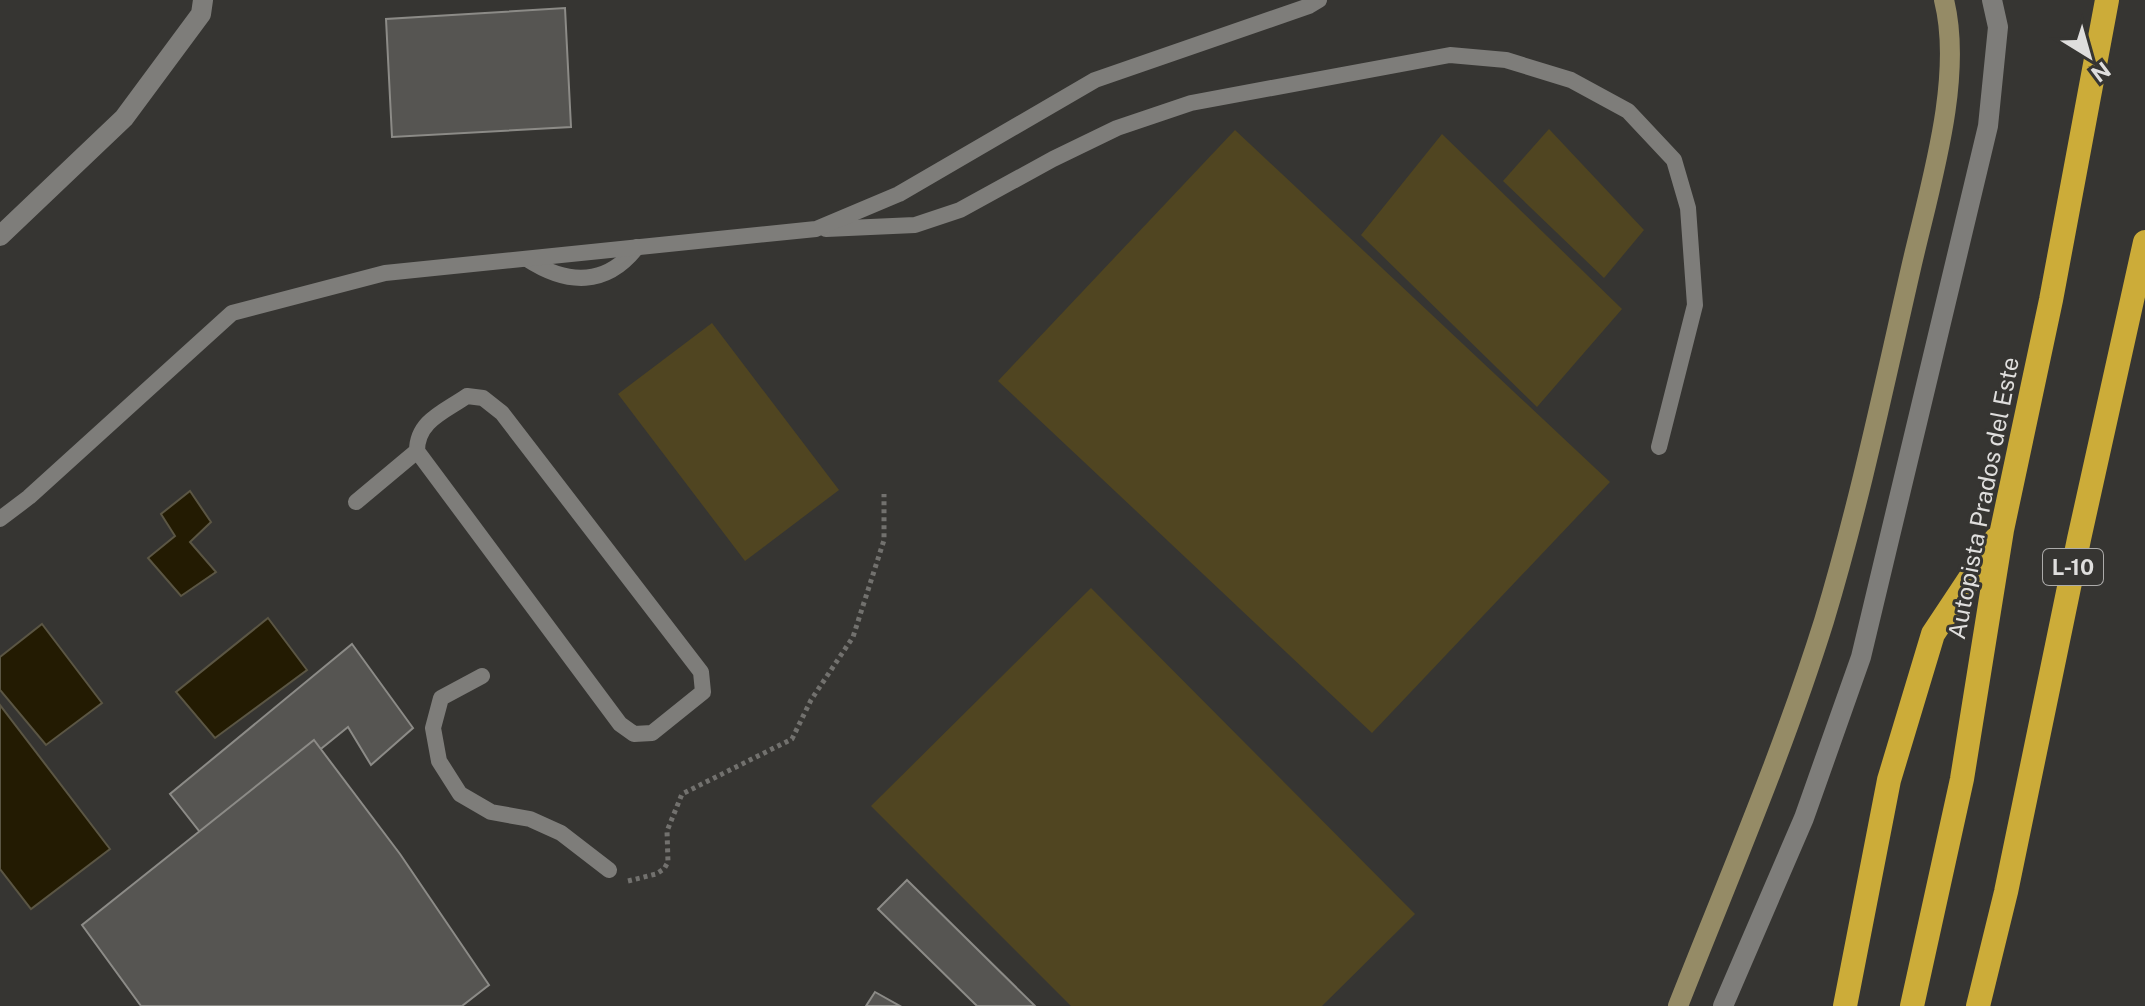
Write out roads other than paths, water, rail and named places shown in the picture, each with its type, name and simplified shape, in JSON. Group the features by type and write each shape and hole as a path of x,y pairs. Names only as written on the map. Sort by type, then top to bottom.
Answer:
{"highway":[{"name":"Autopista Prados del Este","path":"1912,1006 1962,779 2002,530 2051,300 2107,0"},
{"name":"L-10","path":"1978,1006 2006,892 2079,539 2145,242"},
{"path":"1845,1006 1889,780 1933,634 2002,530"}],"main road":[{"path":"1678,1006 1779,751 1828,606 1869,449 1943,122 1950,49 1944,0"}],"street":[{"path":"0,236 124,118 201,14 203,0"},
{"path":"1723,1006 1804,818 1861,657 1988,126 1998,27 1992,0"}],"lane":[{"path":"816,229 899,194 1095,80 1319,0"},
{"path":"0,519 29,497 232,313 385,273 816,229 915,225 960,210 1117,128 1191,103 1450,55 1506,60 1571,80 1628,111 1674,160 1688,208 1695,305 1659,447"},
{"path":"527,259 544,270 562,276 592,277 617,267 637,247"},
{"path":"467,396 483,398 502,413 701,672 703,692 652,733 634,734 620,724 417,451 417,438 422,427 467,396"},
{"path":"356,502 417,451"},
{"path":"482,676 441,698 433,728 439,761 460,794 491,812 530,819 561,833 609,870"}]}
